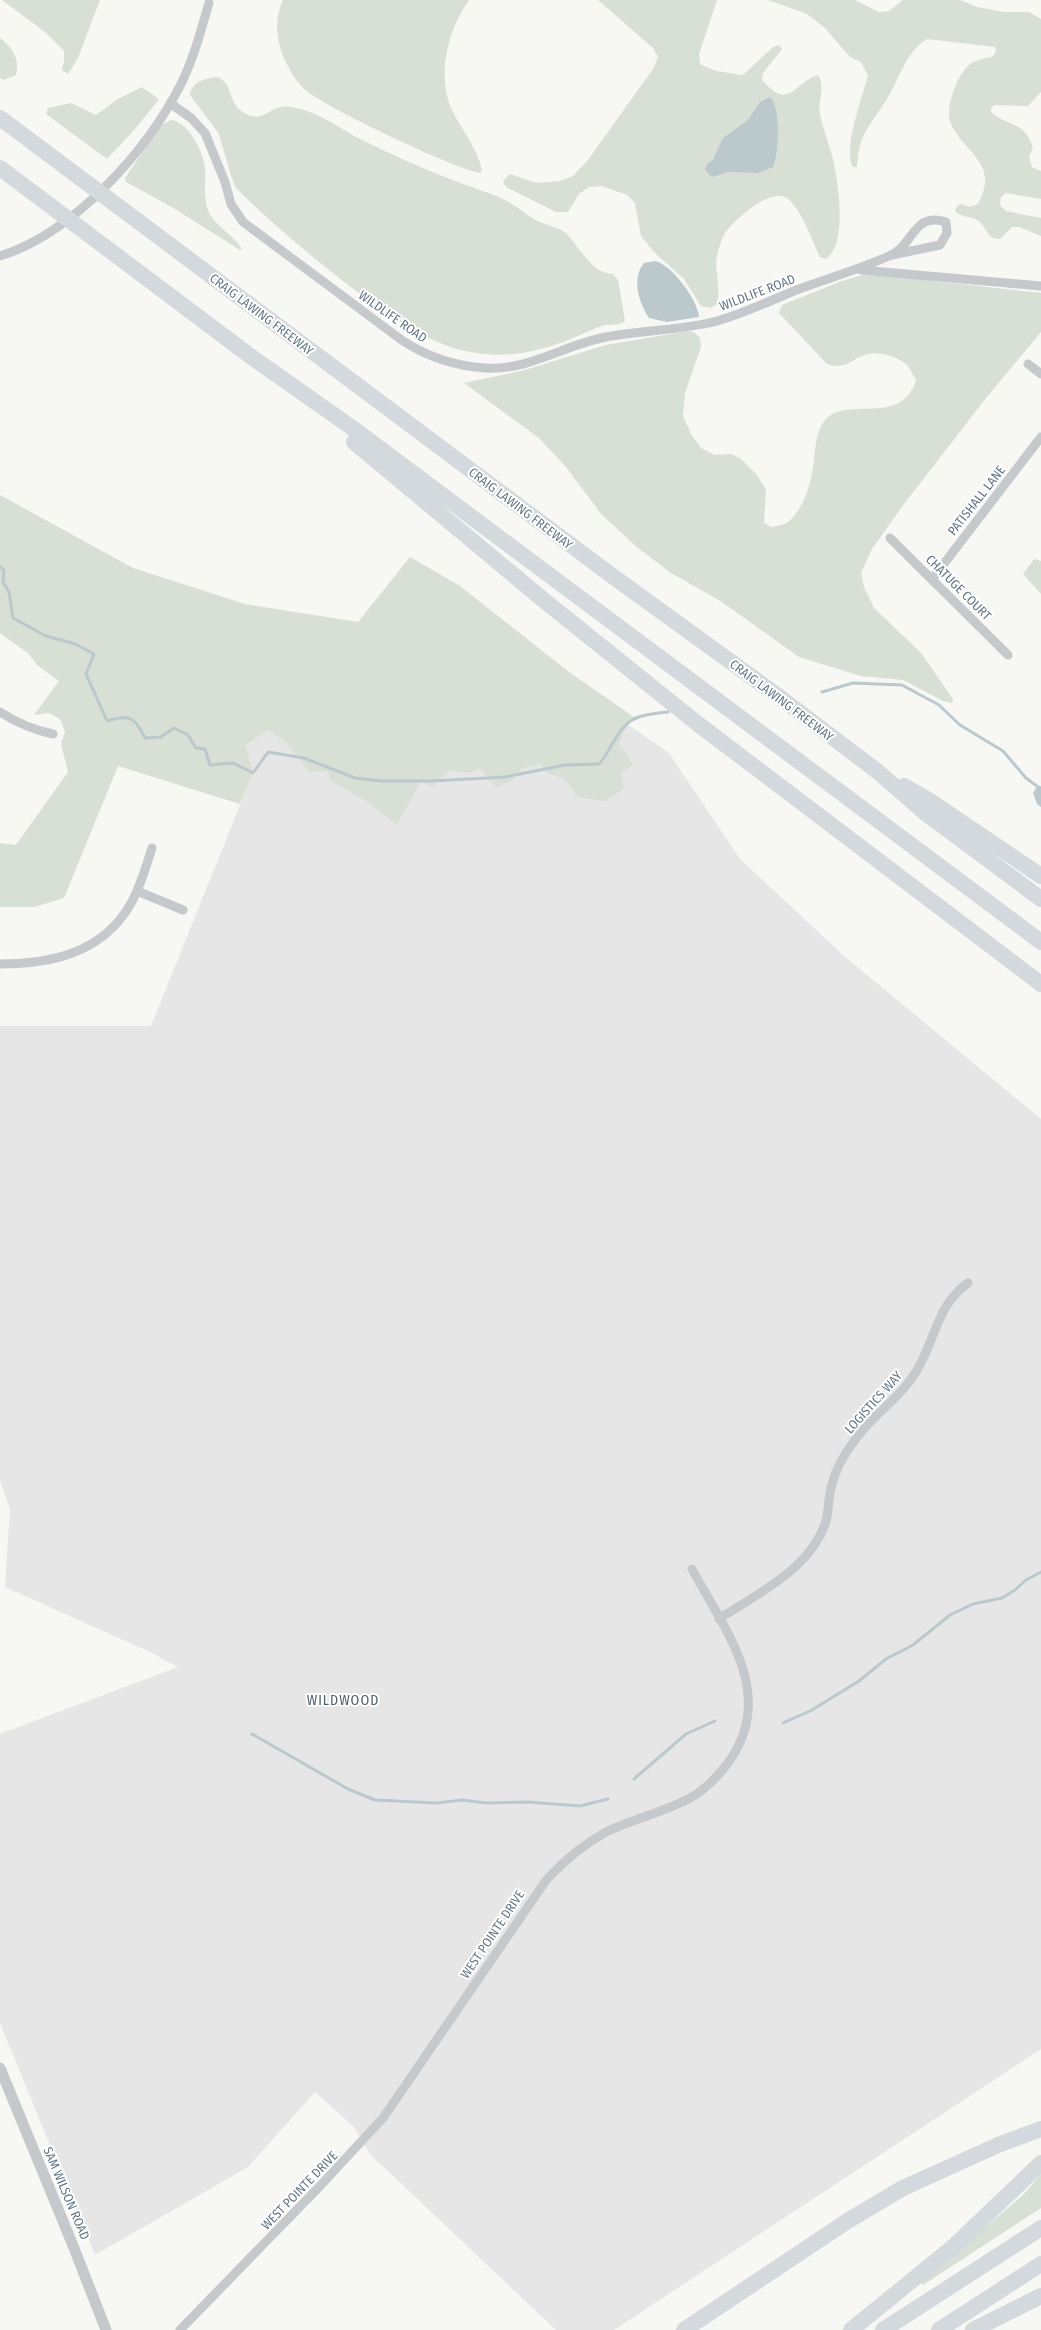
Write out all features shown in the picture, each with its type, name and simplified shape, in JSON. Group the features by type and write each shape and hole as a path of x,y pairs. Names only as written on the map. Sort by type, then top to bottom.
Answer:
{"highway":[{"name":"CRAIG LAWING FREEWAY","path":"0,118 610,575 877,771 924,812 1041,899"},
{"path":"0,168 254,358 351,427 1041,942"},
{"path":"254,358 633,673 868,855 1041,984"},
{"path":"877,771 930,801 1041,876"},
{"path":"684,2330 849,2220 903,2188 998,2145 1041,2129"},
{"path":"851,2330 948,2251 1041,2163"},
{"path":"883,2330 1041,2228"},
{"path":"939,2330 1041,2264"},
{"path":"973,2330 1041,2296"}],"street":[{"path":"0,256 27,244 72,215 126,167 170,103 189,65 209,3"},
{"name":"WILDLIFE ROAD","path":"170,103 191,118 205,133 225,182 231,204 243,222 403,341 423,353 452,363 485,368 504,368 532,363 562,350 602,338 716,321 754,309 794,291 848,271"},
{"path":"848,271 892,255 940,245 947,233 946,222 935,219 925,220 892,255"},
{"path":"848,271 869,269 1041,286"},
{"path":"1028,364 1041,374"},
{"name":"PATISHALL LANE","path":"932,578 1041,437"},
{"name":"CHATUGE COURT","path":"890,538 1008,655"},
{"path":"0,712 12,720 34,730 53,734"},
{"path":"0,964 23,965 51,961 77,952 97,942 122,918 137,891 152,848"},
{"path":"137,891 183,910"},
{"name":"LOGISTICS WAY","path":"719,1619 793,1570 811,1549 826,1520 834,1476 840,1462 864,1428 904,1389 918,1369 948,1303 955,1293 968,1283"},
{"name":"WEST POINTE DRIVE","path":"180,2330 320,2186 383,2118 546,1879 573,1854 598,1837 689,1799 718,1776 737,1750 747,1723 750,1690 743,1663 692,1568"},
{"name":"SAM WILSON ROAD","path":"0,2068 106,2330"}],"shaded area":[{"path":"2,0 100,0 78,58 68,74 62,70 64,51 45,32"},
{"path":"283,0 469,0 455,25 450,39 445,68 445,83 447,97 452,110 477,154 482,170 480,173 444,161 387,135 332,107 302,87 289,67 280,45 277,22"},
{"path":"598,0 717,0 699,54 700,64 716,71 743,75 773,47 779,45 782,49 763,73 762,80 771,89 779,94 785,95 818,75 821,84 819,109 833,159 840,212 837,240 833,251 826,259 820,257 805,224 790,201 785,197 770,197 752,207 725,233 720,244 716,261 718,291 717,304 711,308 701,306 684,279 653,251 641,236 635,203 627,195 602,186 589,187 579,194 568,212 556,212 506,187 503,181 510,174 536,183 560,181 573,176 588,160 653,69 658,57 653,48"},
{"path":"768,0 855,0 879,12 889,11 903,0 960,0 977,7 1004,12 1029,12 1041,19 1041,92 1028,106 995,105 991,108 991,112 1025,132 1033,147 1029,157 1032,167 1041,171 1041,199 1006,193 1001,197 1000,205 1006,211 1041,218 1041,236 1020,227 1012,227 1000,239 996,239 988,234 980,222 961,215 955,211 957,206 961,204 970,207 978,204 984,190 985,178 983,169 978,160 957,134 951,124 949,118 950,102 956,84 964,70 974,62 992,57 996,52 995,47 927,39 920,44 904,65 888,97 866,130 860,145 857,167 853,167 850,160 850,149 854,123 868,76 861,62 850,57 825,28 807,14"},
{"path":"0,38 12,50 17,64 16,75 4,80 0,78"},
{"path":"218,77 224,81 236,106 248,115 257,117 277,108 283,107 293,107 305,110 408,162 501,198 536,220 564,231 592,265 605,273 613,274 618,280 625,321 623,323 595,328 544,348 511,354 481,354 453,348 426,337 399,322 315,259 275,225 236,188 219,134 190,95 191,90 200,81"},
{"path":"142,87 159,99 136,128 107,159 46,114 48,108 71,103 96,115 118,99"},
{"path":"770,97 774,102 776,110 778,131 777,152 773,167 758,173 728,172 712,177 705,170 707,164 713,160 723,138 748,120 760,102"},
{"path":"171,120 183,126 194,138 204,161 206,205 208,210 219,226 234,239 242,249 240,250 170,206 126,182 125,178 160,126"},
{"path":"655,261 669,269 683,284 698,310 699,317 667,322 649,318 642,305 637,283 640,269 644,263"},
{"path":"863,275 898,277 1041,293 1041,332 986,398 904,504 872,549 861,573 864,587 874,608 921,653 953,699 952,703 943,701 903,680 861,676 799,657 722,602 671,573 638,548 602,515 566,467 539,438 464,383 525,370 606,345 688,331 694,332 700,338 701,347 685,393 683,416 691,434 701,448 715,455 731,454 740,458 757,475 766,490 764,523 771,527 782,525 794,516 807,493 817,438 820,428 826,419 835,413 847,410 887,407 899,403 909,394 916,380 906,364 892,356 881,354 875,353 865,355 848,364 839,366 827,364 779,313 782,305 842,281"},
{"path":"0,495 133,568 245,604 358,622 410,557 460,586 569,672 634,717 627,724 619,745 633,764 621,773 624,789 605,801 578,797 563,778 547,774 540,764 521,769 512,781 496,787 480,769 470,773 449,770 433,787 421,781 397,825 366,801 330,780 328,771 309,772 285,741 268,730 246,745 253,773 240,804 118,766 64,898 34,907 0,907 0,843 16,845 68,772 61,744 65,731 60,719 49,713 34,715 59,681 37,665 29,654 0,633"},
{"path":"1034,559 1041,561 1041,594 1023,574"},
{"path":"627,724 669,753 740,859 844,956 1041,1119 1041,2049 614,2330 556,2330 371,2155 353,2126 315,2092 248,2167 95,2255 0,2023 0,1734 178,1667 150,1652 5,1587 10,1509 0,1481 0,1026 151,1026 253,773 246,745 268,730 285,741 309,771 328,771 397,825 421,780 433,787 449,770 470,773 480,769 512,781 521,769 540,764 547,774 563,778 578,797 621,773 619,745"},
{"path":"1041,786 1041,807 1037,804 1033,793 1036,788"},
{"path":"1041,2174 1041,2208 923,2285 921,2282 1023,2195"}],"waterway":[{"path":"0,567 4,570 3,582 9,592 13,618 46,636 75,644 94,654 86,674 107,721 121,718 131,719 138,726 145,738 161,737 174,728 188,735 196,748 205,749 210,765 233,763 253,773 268,752 304,758 355,778 382,781 432,781 505,777 565,765 599,764 617,736 628,723 640,717 668,712"},
{"path":"822,692 853,683 902,685 939,705 960,725 1003,751 1026,778 1041,789"},
{"path":"783,1723 812,1710 859,1681 886,1659 913,1645 950,1615 973,1604 1002,1598 1015,1590 1026,1580 1041,1572"},
{"path":"634,1779 686,1734 715,1721"},
{"path":"252,1734 348,1789 375,1800 437,1803 462,1800 486,1803 528,1802 580,1806 608,1799"}],"district":[{"name":"WILDWOOD","path":"343,1700"}]}
